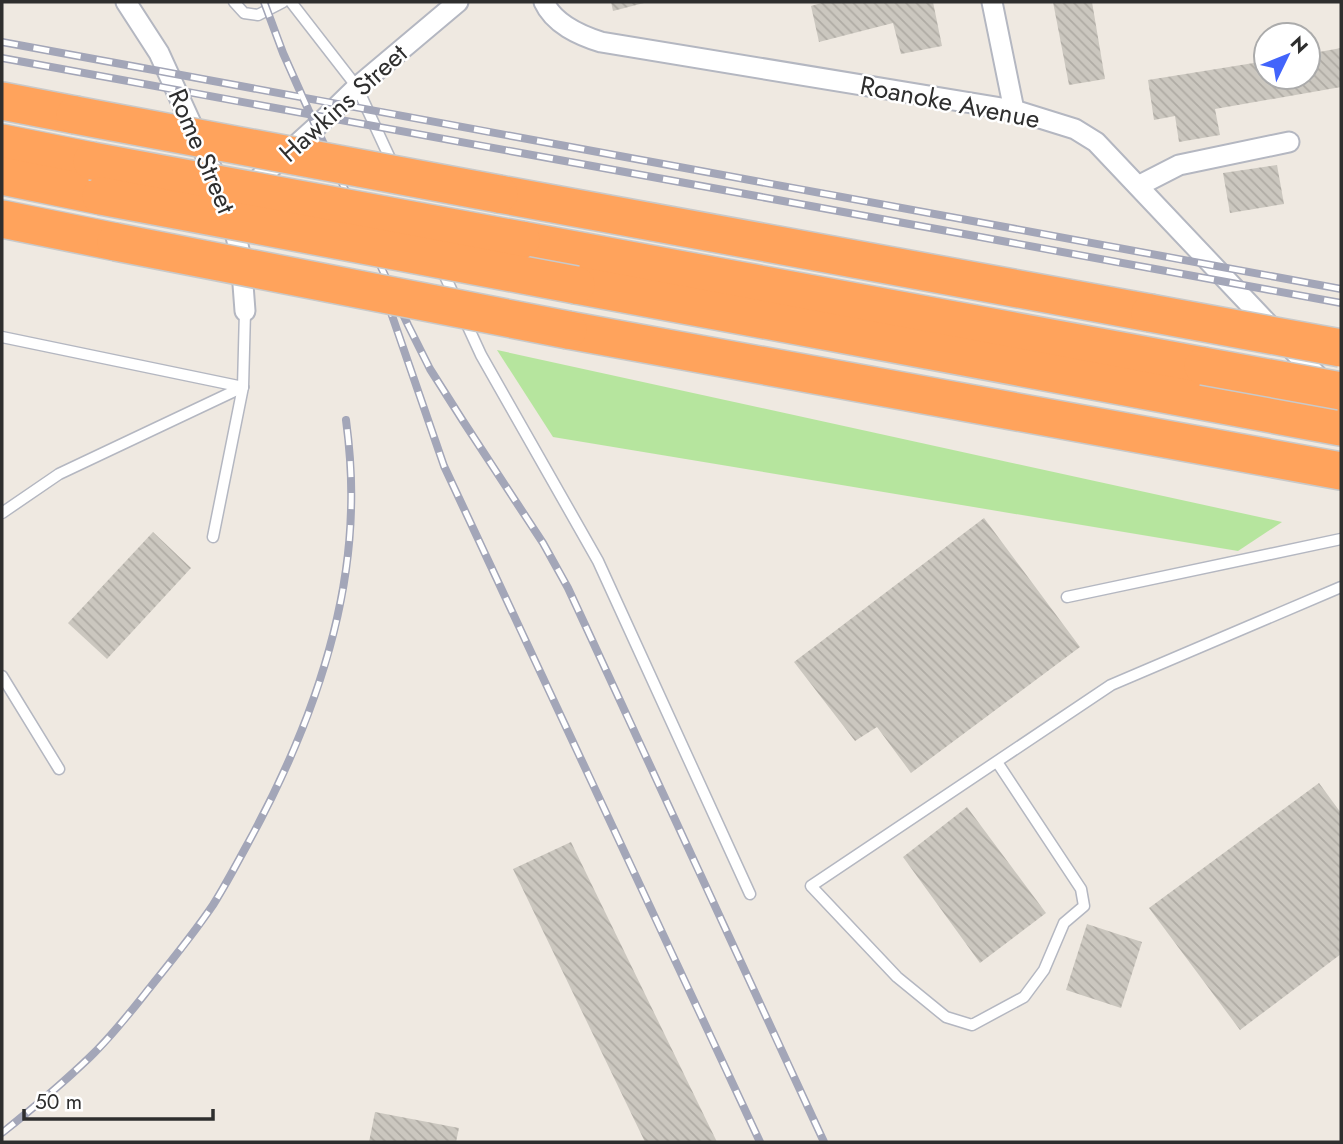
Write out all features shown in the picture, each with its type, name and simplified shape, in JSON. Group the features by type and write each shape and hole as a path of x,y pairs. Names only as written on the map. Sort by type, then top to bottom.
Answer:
{"highway":[{"path":"2,102 1341,348"},
{"path":"2,143 1341,391"},
{"path":"2,176 1341,427"},
{"path":"2,219 568,330 1341,471"}],"street":[{"name":"Rome Street","path":"127,2 159,53 228,205 241,258 245,311"},
{"name":"Hawkins Street","path":"228,205 357,87 458,2"},
{"name":"Roanoke Avenue","path":"544,2 562,23 579,35 601,42 1014,110 1075,129 1096,142 1341,401"},
{"path":"992,2 1014,110"},
{"path":"1138,186 1179,165 1289,142"}],"lane":[{"path":"234,2 244,13 258,15 283,2"},
{"path":"291,2 357,87 402,185"},
{"path":"414,209 425,233"},
{"path":"431,245 481,355 598,561 750,894"},
{"path":"213,537 243,387 245,311"},
{"path":"2,337 243,387"},
{"path":"2,513 59,474 243,387"},
{"path":"1067,597 1341,539"},
{"path":"997,762 1081,889 1084,906 1064,923 1044,970 1024,997 972,1025 946,1017 897,976 811,886 1111,685 1341,587"},
{"path":"2,676 59,769"}],"green space":[{"path":"497,350 1282,522 1238,551 553,437"}],"building":[{"path":"611,2 644,2 644,3 613,11"},
{"path":"825,2 933,2 942,46 901,54 893,23 819,42 811,6"},
{"path":"1053,2 1092,2 1105,79 1069,85"},
{"path":"1341,48 1341,87 1322,90 1322,51"},
{"path":"1252,63 1252,91 1318,91 1215,109 1220,135 1179,142 1175,116 1154,120 1148,80"},
{"path":"1277,165 1284,204 1230,213 1223,173"},
{"path":"984,518 1080,647 911,773 877,727 855,741 794,662"},
{"path":"153,532 191,568 107,659 68,623"},
{"path":"1319,783 1341,813 1341,954 1240,1030 1149,908"},
{"path":"967,807 1046,913 980,963 903,857"},
{"path":"571,842 717,1142 645,1142 513,869"},
{"path":"1087,924 1142,942 1121,1008 1066,990"},
{"path":"375,1112 459,1128 456,1142 369,1142"}],"railway":[{"path":"264,2 316,127 430,369 543,543 568,588 824,1142"},
{"path":"2,42 1341,289"},
{"path":"2,58 1341,303"},
{"path":"387,301 444,466 760,1142"},
{"path":"2,1133 79,1067 130,1013 213,905 267,806 304,725 319,684 341,598 351,510 346,420"}]}
